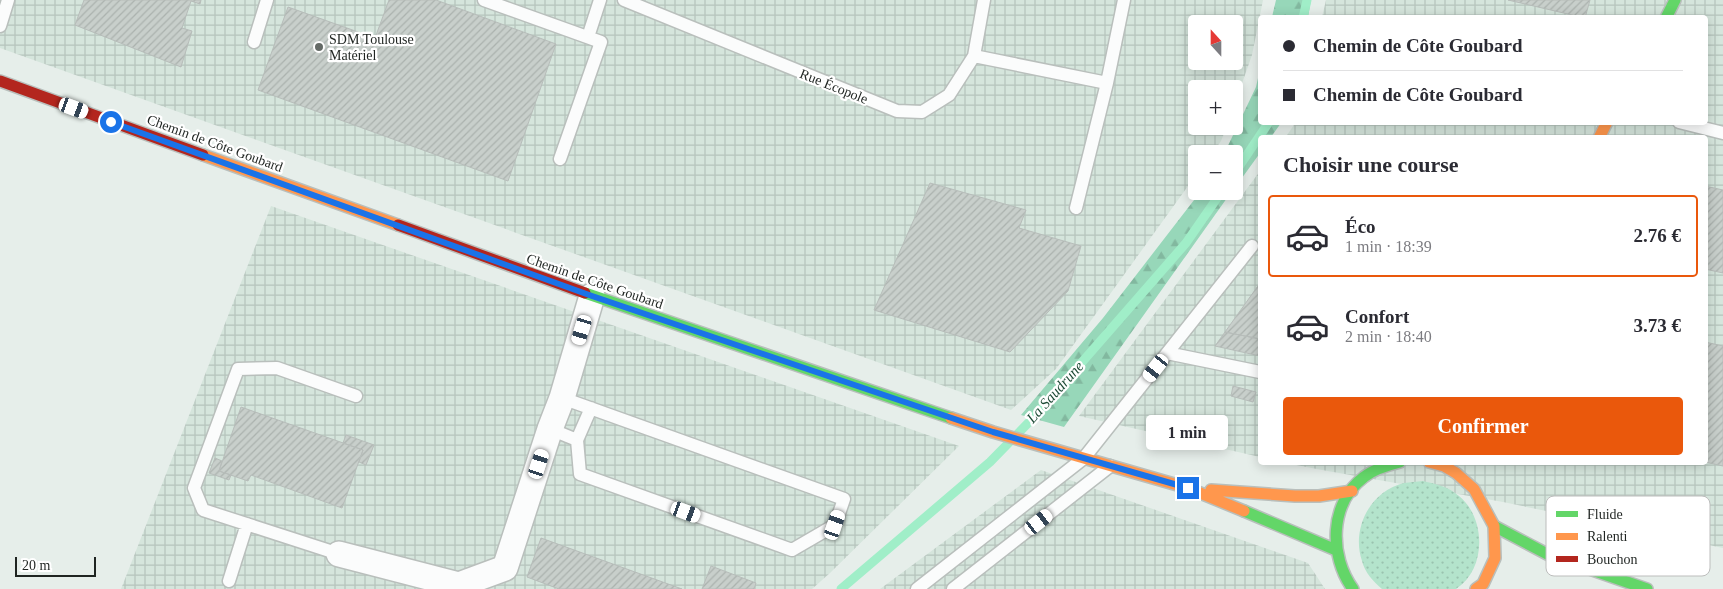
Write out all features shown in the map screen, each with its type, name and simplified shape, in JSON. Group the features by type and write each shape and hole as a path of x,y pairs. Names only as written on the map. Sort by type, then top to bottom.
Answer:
{"main road":[{"path":"1668,15 1675,0"},
{"name":"Chemin de Côte Goubard","path":"0,81 592,296 993,432 1188,488 1336,550"},
{"path":"1353,589 1346,580 1336,550 1337,519 1347,496 1363,478 1389,465"},
{"path":"1446,465 1474,489 1494,526 1495,558 1483,584 1476,589"},
{"name":"Chemin de Côte Goubard","path":"1188,488 1295,496 1319,496 1352,491"},
{"path":"1494,526 1546,553"},
{"path":"1610,576 1647,589"}],"street":[{"path":"339,554 422,583 460,585 505,568 550,429 562,398 592,296"}],"lane":[{"path":"0,26 8,0"},
{"path":"254,42 268,0"},
{"path":"484,0 601,42 560,159"},
{"path":"588,37 600,0"},
{"name":"Rue Écopole","path":"624,0 897,111 922,112 949,95 974,56 984,0"},
{"path":"1076,208 1107,83 1124,0"},
{"path":"974,56 1107,83"},
{"path":"1691,125 1723,133"},
{"path":"917,589 1084,458 1252,246"},
{"path":"1168,353 1258,372"},
{"path":"339,554 203,510 194,488 238,370 277,368 356,396"},
{"path":"562,398 591,408 844,499 835,525 792,550 580,474 577,440 591,408"},
{"path":"550,429 577,440"},
{"path":"953,589 1111,466"},
{"path":"230,581 247,524"}],"shaded area":[{"path":"0,0 1263,0 1260,15 1258,15 1252,55 1243,80 1188,80 1188,135 1223,135 1221,141 1218,145 1188,145 1188,186 1056,369 1011,410 0,48"},
{"path":"1326,0 1723,0 1723,548 1710,545 1710,496 1546,496 1546,511 1296,465 1708,465 1708,135 1287,135 1294,125 1708,125 1708,15 1322,15"},
{"path":"1258,174 1258,457 1079,416 1239,200 1243,200 1243,194"},
{"path":"271,206 959,446 812,589 121,589"},
{"path":"1041,470 1308,563 1325,589 880,589"}],"green space":[{"path":"1276,0 1311,0 1308,15 1272,15"},
{"path":"1258,78 1258,125 1280,125 1272,135 1258,135 1258,156 1243,177 1243,145 1228,145 1233,135 1243,135 1243,114 1256,87"},
{"path":"1194,200 1226,200 1064,427 1021,415 1103,318"},
{"path":"1423,481 1451,490 1468,505 1478,530 1478,557 1466,580 1456,589 1382,589 1363,565 1359,549 1361,524 1373,503 1392,487 1404,483"}],"building":[{"path":"84,0 201,0 200,4 191,1 182,28 192,31 181,67 75,25"},
{"path":"389,0 436,0 556,44 508,181 258,90 288,7 375,38"},
{"path":"1508,0 1590,0 1586,15 1572,15"},
{"path":"930,183 1026,210 1019,228 1081,246 1068,291 1010,352 874,310"},
{"path":"1708,187 1723,190 1723,273 1708,270"},
{"path":"1258,286 1258,339 1225,332"},
{"path":"1225,332 1258,339 1258,356 1215,346"},
{"path":"1708,343 1723,346 1723,466 1708,463"},
{"path":"1233,386 1256,392 1253,402 1231,396"},
{"path":"241,407 363,450 342,508 251,475 248,481 219,471"},
{"path":"346,435 374,445 366,465 359,462 363,450 343,443"},
{"path":"215,458 222,461 219,471 231,475 229,480 209,473"},
{"path":"541,538 682,589 559,589 527,577"},
{"path":"711,566 756,583 754,589 702,589"}],"waterway":[{"name":"La Saudrune","path":"1304,15 1307,0"},
{"name":"La Saudrune","path":"1260,135 1267,125"},
{"name":"La Saudrune","path":"1243,161 1258,138"},
{"name":"La Saudrune","path":"841,589 990,462 1035,416 1186,243 1216,200"}],"traffic: fast":[{"path":"1668,15 1675,0"},
{"path":"585,293 951,418"},
{"path":"1353,589 1345,576 1337,546 1336,530 1339,515 1344,501 1352,488 1368,474 1390,465"},
{"path":"1244,511 1336,550"},
{"path":"1494,526 1546,553"},
{"path":"1610,576 1647,589"}],"traffic: slow":[{"path":"1600,135 1606,125"},
{"path":"203,155 398,225"},
{"path":"951,418 993,432 1188,488 1244,511"},
{"path":"1440,465 1456,473 1474,489 1494,526 1495,558 1483,584 1476,589"},
{"path":"1211,490 1295,496 1319,496 1352,491"}],"traffic: jam":[{"path":"0,81 203,155"},
{"path":"398,225 585,293"}],"place":[{"name":"SDM Toulouse Matériel","path":"319,47"}],"route":[{"path":"111,122 592,296 993,432 1188,488"}]}
